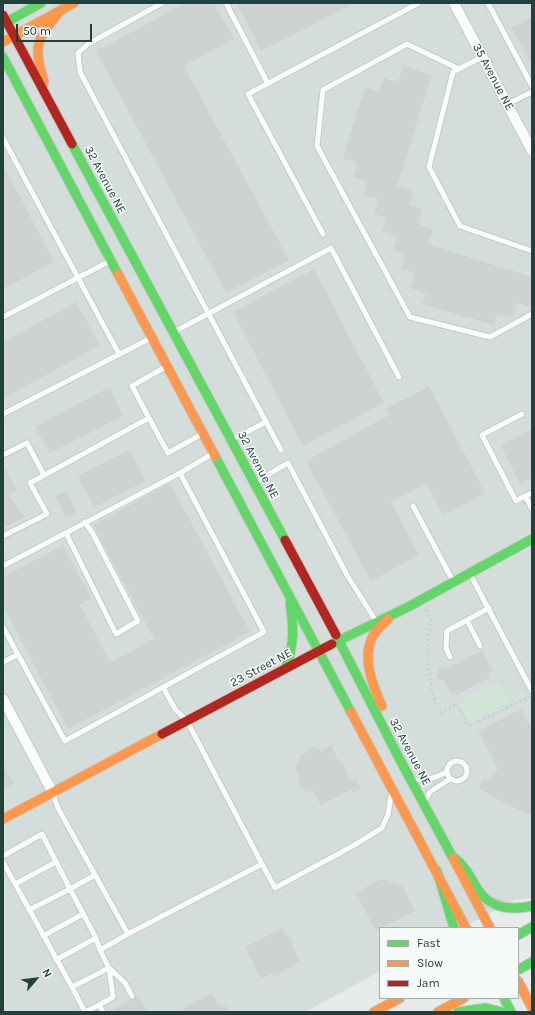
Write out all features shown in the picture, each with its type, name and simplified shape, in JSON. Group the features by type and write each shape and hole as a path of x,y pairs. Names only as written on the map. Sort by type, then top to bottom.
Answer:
{"main road":[{"path":"4,20 41,3"},
{"path":"3,42 74,3"},
{"path":"48,98 40,64 38,43 44,31 61,10"},
{"name":"32 Avenue NE","path":"4,20 48,98 339,641 410,780 453,856 489,927"},
{"path":"3,57 465,927"},
{"path":"3,75 14,78"},
{"name":"23 Street NE","path":"3,819 319,650 454,582 532,539"},
{"path":"286,668 294,643 288,591"},
{"path":"392,614 372,638 368,662 373,686 384,712 399,758"},
{"path":"453,856 465,868 480,893 492,903 506,907 526,908 532,906"},
{"path":"436,871 454,927"},
{"path":"519,934 532,927"},
{"path":"519,969 532,962"},
{"path":"519,983 532,1008"},
{"path":"374,1012 398,999"},
{"path":"438,1012 462,999"},
{"path":"504,999 511,1012"},
{"path":"458,1012 486,1008 492,1008 502,1012"}],"street":[{"name":"35 Avenue NE","path":"454,3 532,149"},
{"path":"3,699 6,710 53,793"}],"lane":[{"path":"162,3 88,44 78,53 80,72 281,450"},
{"path":"226,3 268,84"},
{"path":"323,234 248,94 419,3"},
{"path":"488,3 532,86"},
{"path":"459,69 407,44 323,90 317,146 410,317 490,337 532,314"},
{"path":"482,57 453,72 429,167 460,226 532,251"},
{"path":"507,104 532,92"},
{"path":"3,138 119,354"},
{"path":"174,333 331,248 399,377"},
{"path":"3,317 111,261"},
{"path":"3,414 152,337"},
{"path":"167,366 132,386 149,418 168,453 203,433"},
{"path":"522,414 482,435 516,501 532,493"},
{"path":"3,536 47,514 30,483 149,418"},
{"path":"231,440 266,422"},
{"path":"3,455 27,443 44,475"},
{"path":"3,566 180,473 213,453"},
{"path":"254,483 288,463 347,575 377,622"},
{"path":"3,627 65,740 264,632 180,473"},
{"path":"525,496 532,509"},
{"path":"414,506 454,582"},
{"path":"66,532 116,634 138,621 93,534 85,522"},
{"path":"470,573 532,691"},
{"path":"450,657 446,645 447,631 489,608"},
{"path":"466,620 480,646"},
{"path":"3,662 17,655"},
{"path":"163,687 175,709 187,721 275,888 382,828 388,815 392,788"},
{"path":"423,804 430,792 450,779 457,781 464,779 467,773 466,767 461,762 455,762 449,765 447,772 450,779"},
{"path":"410,780 432,779 447,772"},
{"path":"53,793 58,808 128,934"},
{"path":"3,856 42,834 96,938 109,968 113,997 85,1012 3,862"},
{"path":"15,884 56,862"},
{"path":"100,950 262,864"},
{"path":"29,910 95,875"},
{"path":"43,936 83,914"},
{"path":"56,960 96,938"},
{"path":"72,988 109,968"},
{"path":"109,968 125,983 132,996"},
{"path":"99,1004 103,1012"}],"path":[{"path":"426,610 431,621 427,646 428,665 436,705"},
{"path":"440,713 456,704 469,726 532,696"}],"shaded area":[{"path":"3,3 532,3 532,898 515,900 464,927 379,927 379,972 306,1012 3,1012"}],"green space":[{"path":"498,682 509,703 470,723 459,702"}],"building":[{"path":"185,3 214,3 234,39 184,66 289,260 226,293 96,51"},
{"path":"237,3 355,3 261,51"},
{"path":"532,17 532,66 512,28"},
{"path":"403,66 432,75 397,186 413,191 409,205 423,209 418,224 433,229 428,244 532,277 532,301 530,307 517,303 512,318 497,314 494,325 422,304 426,293 410,288 415,273 401,269 406,254 393,250 397,236 382,231 387,218 374,214 378,199 363,195 367,181 353,177 357,162 343,158 365,87 379,92 384,78 398,82"},
{"path":"3,164 54,262 3,289"},
{"path":"314,269 384,403 303,446 233,312"},
{"path":"76,302 100,345 3,399 3,342"},
{"path":"429,386 485,493 443,515 426,483 391,502 419,555 371,581 306,461 389,415 386,408"},
{"path":"110,387 123,416 50,453 35,427"},
{"path":"532,429 532,478 520,484 501,445"},
{"path":"130,450 146,481 94,507 78,476"},
{"path":"5,468 17,490 9,495 24,517 3,528 3,469"},
{"path":"170,483 250,632 68,729 3,606 3,577 63,545 91,598 80,605 110,662 154,639 93,525"},
{"path":"66,491 77,513 66,518 55,496"},
{"path":"482,650 493,671 488,673 490,678 457,695 451,693 444,681 436,678 440,666 448,668"},
{"path":"521,709 532,729 532,816 505,804 478,787 484,779 488,782 498,769 478,731"},
{"path":"331,745 339,762 341,761 352,782 356,780 361,789 353,793 351,789 321,805 313,791 306,792 298,782 299,776 296,767 300,756 312,747 317,747 321,751"},
{"path":"3,764 14,784 3,790"},
{"path":"381,879 402,885 415,911 384,927 379,927 379,929 376,931 356,893"},
{"path":"282,928 286,936 288,934 293,943 291,944 300,961 274,977 272,973 261,978 245,947"},
{"path":"212,993 219,1006 229,1007 228,1012 185,1012 183,1008"},
{"path":"138,996 147,1012 116,1012 114,1008"}],"traffic: fast":[{"path":"3,24 41,3"},
{"path":"3,57 118,274"},
{"path":"72,144 285,540"},
{"path":"215,456 351,712"},
{"path":"332,644 408,607 532,539"},
{"path":"286,668 291,651 292,636 290,603"},
{"path":"336,635 399,758 453,858"},
{"path":"453,857 462,865 479,891 490,902 510,908 532,906"},
{"path":"437,871 454,927"},
{"path":"519,934 532,927"},
{"path":"519,969 532,962"},
{"path":"504,999 511,1012"},
{"path":"458,1012 486,1008 502,1012"}],"traffic: slow":[{"path":"3,42 74,3"},
{"path":"44,82 38,59 39,43 46,29 61,10"},
{"path":"118,274 215,456"},
{"path":"382,706 372,681 368,662 368,653 373,636 388,619"},
{"path":"351,712 465,927"},
{"path":"3,819 162,734"},
{"path":"453,858 489,927"},
{"path":"519,983 532,1008"},
{"path":"374,1012 398,999"},
{"path":"438,1012 462,999"}],"traffic: jam":[{"path":"3,15 72,144"},
{"path":"285,540 336,635"},
{"path":"162,734 332,644"}]}
